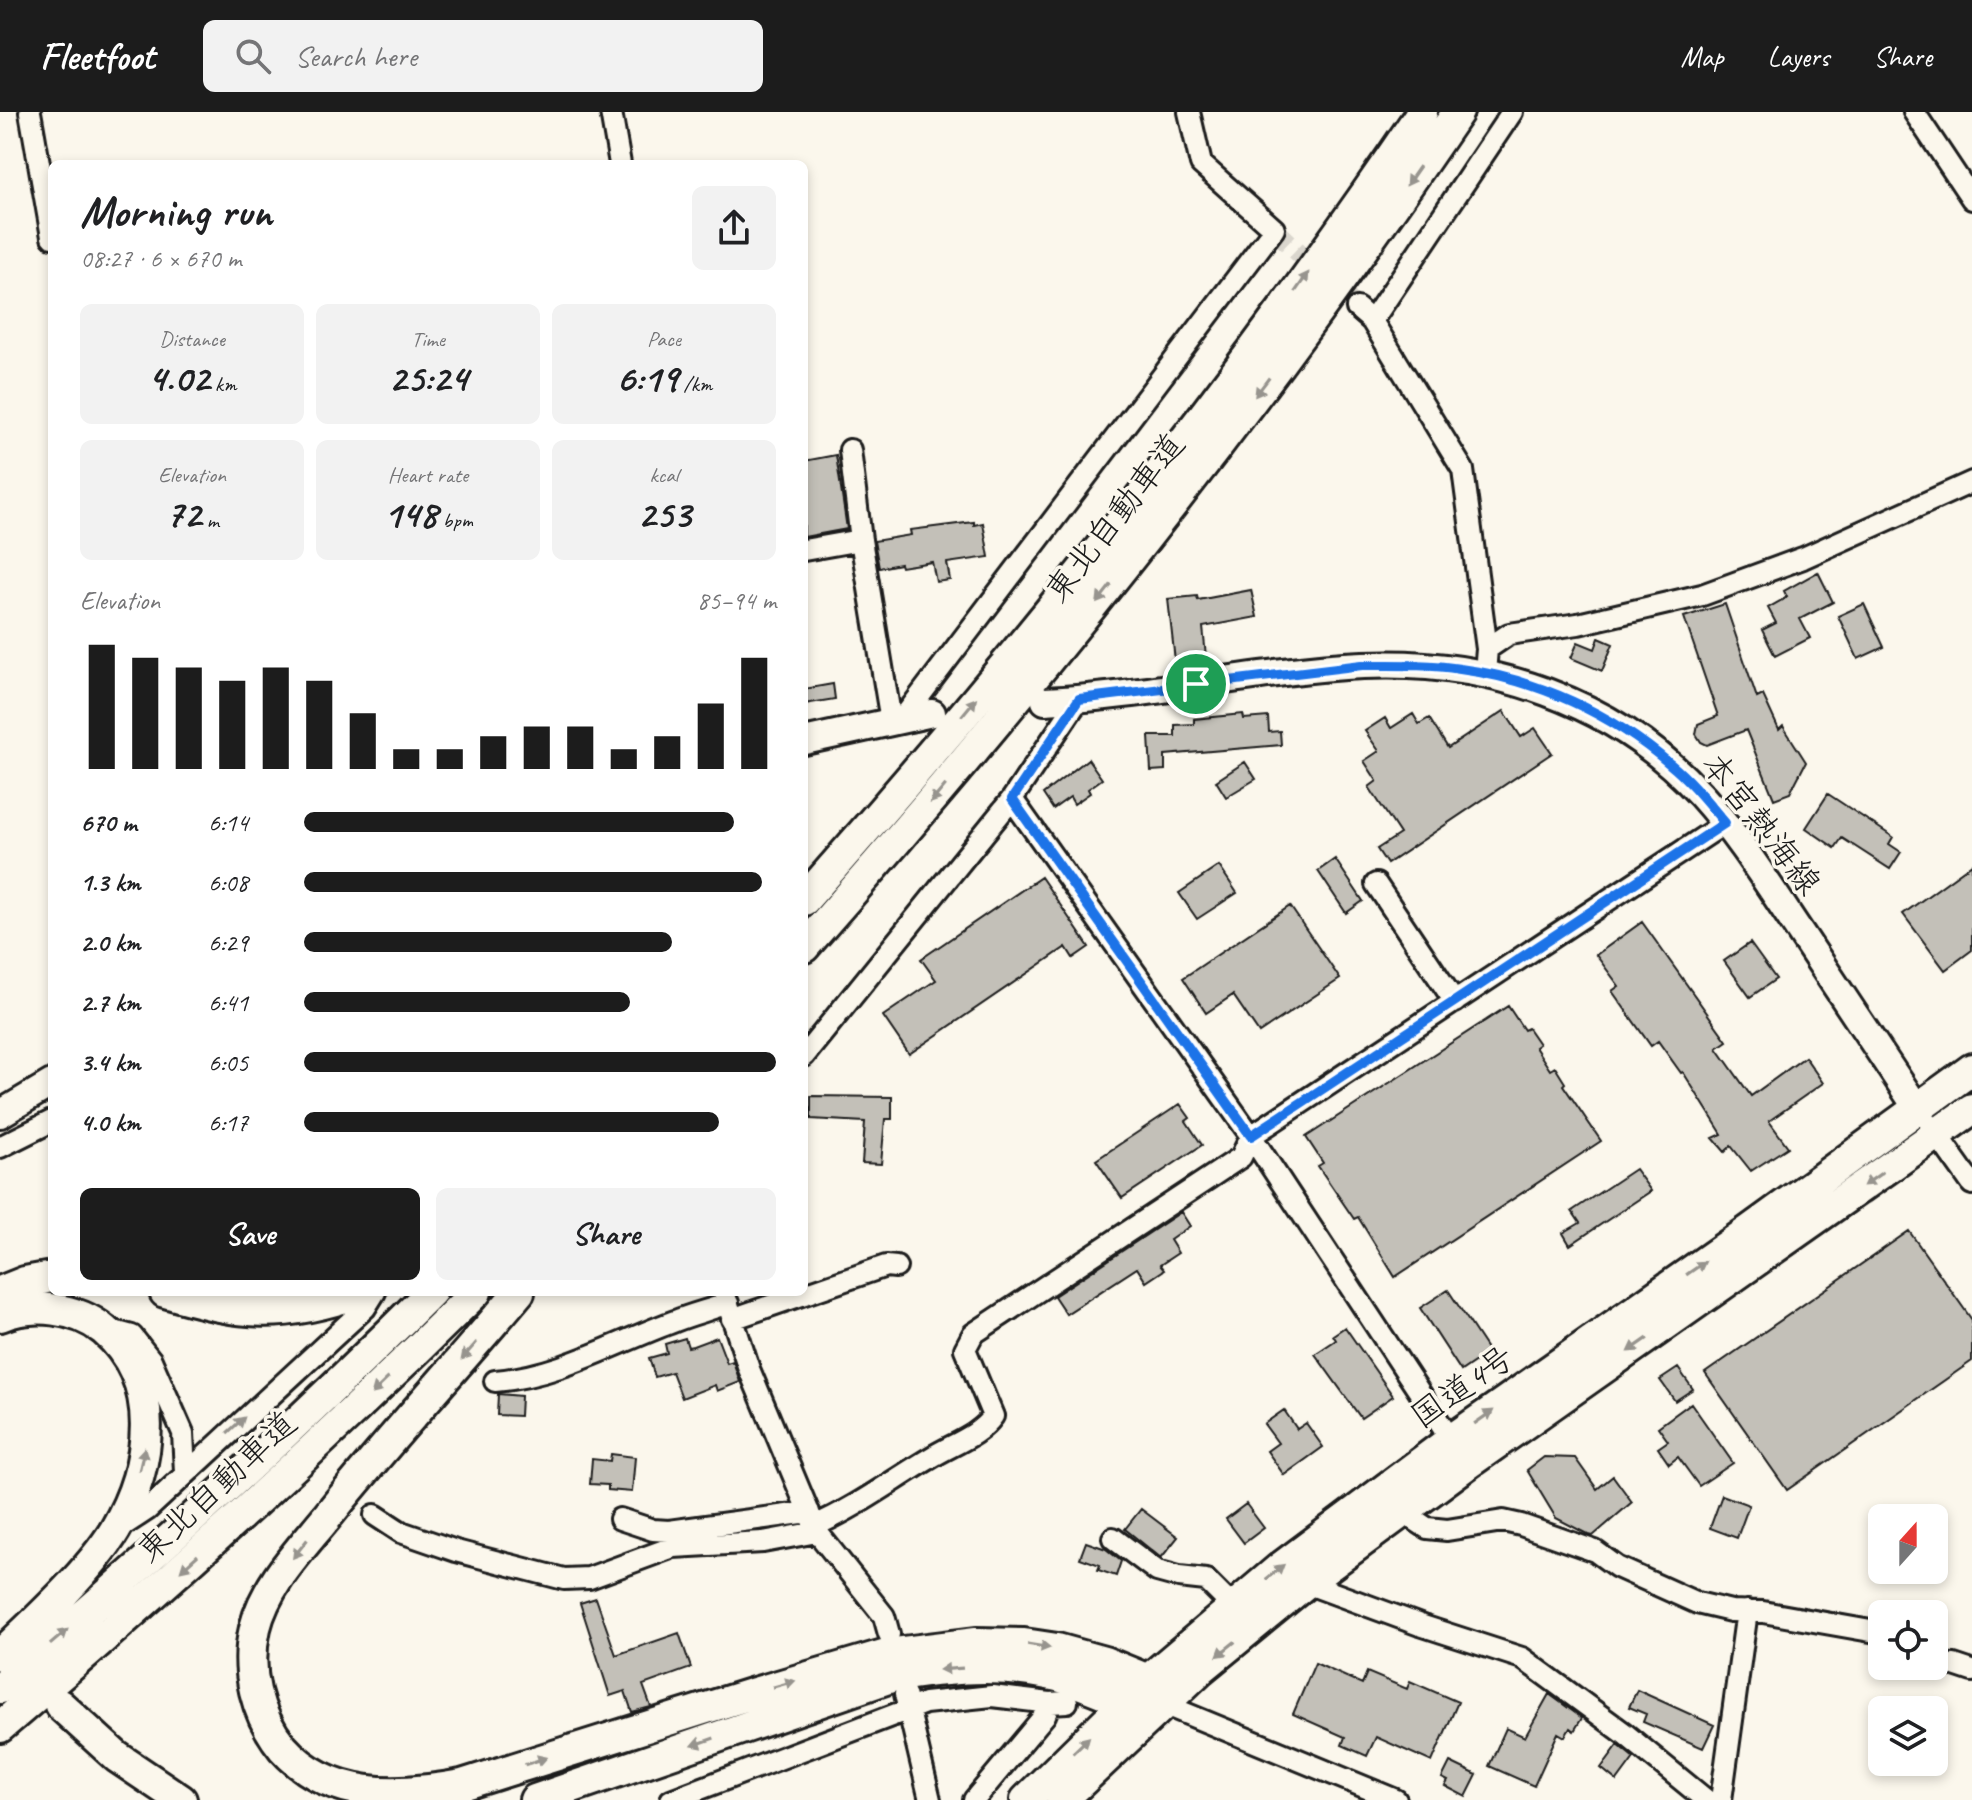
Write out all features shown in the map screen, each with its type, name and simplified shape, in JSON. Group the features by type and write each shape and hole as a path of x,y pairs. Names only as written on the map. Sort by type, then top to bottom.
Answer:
{"highway":[{"name":"東北自動車道","path":"808,895 948,733 1161,469 1283,309 1422,112"},
{"name":"東北自動車道","path":"808,944 946,784 1107,589 1308,325 1458,112"},
{"name":"国道4号","path":"1062,1800 1233,1607 1371,1498 1972,1069"},
{"name":"国道4号","path":"1026,1800 1127,1702 1156,1692 1201,1669 1306,1583 1403,1512 1972,1109"},
{"path":"0,1292 25,1282 48,1278"},
{"path":"178,1296 253,1312 307,1308 347,1296"},
{"name":"東北自動車道","path":"0,1688 203,1508 362,1361 427,1296"},
{"name":"東北自動車道","path":"0,1727 120,1625 227,1528 472,1296"},
{"path":"516,1296 364,1470 299,1550 264,1605 255,1627 251,1654 259,1708 273,1735 290,1756 311,1774 346,1789 385,1795 451,1792 751,1694 887,1654 976,1643 1024,1644 1057,1649 1104,1662 1156,1692"},
{"path":"0,1316 35,1308 58,1310 100,1327 118,1343 129,1359 143,1392 146,1410 145,1455 128,1504 114,1532 79,1575 1,1640"},
{"path":"535,1800 891,1677 981,1667 1020,1669 1097,1688 1127,1702"},
{"path":"143,1800 104,1771 53,1711 181,1800"}],"main road":[{"name":"本宮熱海線","path":"1045,701 1362,665 1433,666 1486,661 1607,721 1672,765 1725,823 1917,1108"},
{"path":"808,740 932,713"},
{"path":"0,1114 48,1085"}],"street":[{"path":"30,112 48,214"},
{"path":"611,112 619,160"},
{"path":"897,719 1274,229 1201,164 1189,112"},
{"path":"1486,661 1463,470 1364,314 1512,112"},
{"path":"1914,112 1972,199"},
{"path":"850,450 861,540 897,719"},
{"path":"1486,661 1509,634 1578,624 1702,595 1803,558 1972,482"},
{"path":"808,549 861,540"},
{"path":"808,1051 1012,799 1079,699"},
{"path":"1012,799 1251,1136 1451,1440"},
{"path":"375,1515 401,1532 456,1551 564,1579 589,1578 673,1547 763,1542 843,1514 946,1448 984,1428 993,1416 965,1349 973,1334 1241,1157 1251,1136 1725,823"},
{"path":"1376,884 1455,1002"},
{"path":"1917,1108 1972,1184"},
{"path":"0,1147 48,1123"},
{"path":"808,1285 886,1266 896,1267"},
{"path":"114,1532 147,1510 365,1308 372,1296"},
{"path":"495,1381 521,1379 560,1368 677,1320 764,1296"},
{"path":"728,1305 749,1369 813,1523 884,1616 889,1634"},
{"path":"100,1327 132,1336 151,1360 183,1433 185,1472"},
{"path":"1403,1512 1427,1528 1447,1530 1503,1521 1521,1525 1595,1551 1617,1567 1697,1603 1731,1611 1763,1612 1868,1631"},
{"path":"620,1519 653,1530 669,1531 813,1523"},
{"path":"1113,1538 1157,1571 1206,1580 1233,1607"},
{"path":"1306,1583 1522,1658 1624,1733 1706,1800"},
{"path":"1721,1800 1747,1611"},
{"path":"1948,1665 1972,1671"},
{"path":"1156,1692 1384,1798"},
{"path":"671,1800 907,1701 925,1703 992,1696 1058,1702 974,1800"},
{"path":"907,1701 930,1800"}],"building":[{"path":"836,455 847,529 808,536 808,460"},
{"path":"974,522 974,525 983,523 989,557 947,563 950,580 936,582 932,562 879,568 874,541 911,535 910,530"},
{"path":"1818,572 1833,602 1800,619 1810,638 1775,656 1762,630 1776,623 1768,608 1787,597 1784,591"},
{"path":"1251,590 1257,617 1203,627 1206,657 1175,661 1168,599 1197,596 1198,600"},
{"path":"1725,604 1757,698 1763,695 1779,730 1783,726 1806,762 1790,793 1774,799 1746,730 1707,745 1696,734 1698,724 1718,716 1684,617"},
{"path":"1864,604 1884,647 1858,659 1838,616"},
{"path":"1599,638 1613,644 1602,671 1571,658 1578,642 1595,649"},
{"path":"833,684 835,699 808,703 808,688"},
{"path":"1504,711 1521,737 1535,728 1552,753 1387,864 1377,849 1400,834 1369,787 1377,781 1364,761 1379,751 1365,731 1385,718 1391,728 1413,714 1419,724 1429,718 1448,748"},
{"path":"1243,714 1244,719 1268,717 1269,732 1280,731 1281,745 1165,755 1165,770 1151,771 1149,736 1175,736 1175,725 1194,724 1194,719"},
{"path":"1088,759 1102,779 1088,789 1090,793 1074,804 1070,797 1053,809 1043,794"},
{"path":"1245,762 1256,779 1226,797 1216,781"},
{"path":"1828,794 1893,837 1889,844 1901,852 1890,869 1842,838 1835,848 1806,828"},
{"path":"1335,859 1363,901 1346,913 1318,871"},
{"path":"1972,864 1972,950 1945,970 1903,914"},
{"path":"1219,866 1237,893 1197,919 1179,893"},
{"path":"1041,877 1089,947 1073,958 1066,947 909,1054 883,1016 936,980 921,959"},
{"path":"1290,906 1340,979 1259,1033 1233,995 1206,1013 1183,978"},
{"path":"1642,922 1727,1041 1717,1048 1751,1096 1805,1057 1823,1083 1769,1121 1788,1147 1751,1171 1731,1146 1725,1152 1713,1138 1722,1134 1683,1072 1658,1041 1651,1046 1612,991 1619,986 1596,955"},
{"path":"1750,943 1776,979 1750,997 1724,961"},
{"path":"1508,1006 1524,1030 1528,1028 1539,1044 1535,1047 1550,1070 1555,1067 1565,1083 1563,1085 1601,1141 1395,1277 1358,1217 1354,1219 1318,1166 1323,1163 1306,1137"},
{"path":"811,1096 892,1097 892,1119 885,1119 881,1164 862,1163 865,1122 811,1119"},
{"path":"1180,1104 1190,1118 1186,1121 1202,1145 1122,1198 1096,1160"},
{"path":"1635,1169 1651,1191 1570,1245 1563,1233 1580,1223 1572,1211"},
{"path":"1181,1212 1190,1226 1170,1240 1178,1253 1160,1265 1164,1270 1146,1282 1137,1268 1066,1314 1054,1296"},
{"path":"1909,1231 1972,1320 1972,1361 1787,1490 1705,1373"},
{"path":"1448,1290 1489,1352 1461,1371 1420,1308"},
{"path":"1345,1327 1393,1396 1361,1418 1315,1354 1336,1340 1333,1335"},
{"path":"717,1337 727,1363 733,1361 740,1382 717,1391 715,1385 682,1398 672,1372 655,1377 649,1358 667,1353 665,1344 685,1338 688,1347"},
{"path":"1678,1368 1693,1389 1675,1401 1660,1380"},
{"path":"498,1394 521,1396 520,1416 497,1415"},
{"path":"1691,1403 1733,1463 1699,1486 1678,1457 1669,1464 1658,1448 1668,1441 1658,1427"},
{"path":"1284,1410 1297,1429 1306,1423 1323,1447 1284,1475 1267,1451 1278,1443 1264,1424"},
{"path":"611,1454 635,1457 632,1492 608,1490 608,1485 590,1484 592,1459 610,1461"},
{"path":"1544,1457 1575,1458 1597,1489 1613,1476 1632,1502 1593,1536 1589,1535 1556,1518 1527,1470"},
{"path":"1722,1495 1749,1505 1737,1538 1710,1528"},
{"path":"1246,1504 1264,1528 1244,1543 1226,1519"},
{"path":"1141,1509 1178,1537 1161,1558 1125,1529"},
{"path":"1086,1542 1106,1549 1121,1561 1116,1576 1098,1570 1100,1565 1080,1558"},
{"path":"596,1598 616,1655 679,1633 691,1668 643,1685 651,1707 632,1712 625,1691 610,1696 580,1603"},
{"path":"1315,1663 1362,1684 1367,1672 1407,1689 1410,1681 1458,1702 1432,1762 1376,1737 1367,1756 1342,1745 1345,1737 1293,1714"},
{"path":"1637,1690 1714,1725 1703,1748 1643,1722 1646,1714 1629,1707"},
{"path":"1549,1694 1582,1718 1574,1731 1570,1728 1565,1737 1558,1733 1534,1786 1489,1766 1506,1728 1525,1737"},
{"path":"1618,1745 1634,1758 1617,1781 1601,1768"},
{"path":"1450,1762 1477,1775 1466,1797 1445,1786 1448,1781 1442,1778"}],"tunnel":[{"path":"1274,229 1357,308"}],"route":[{"path":"1362,665 1433,666 1485,673 1548,691 1607,721 1672,765 1725,823 1251,1136 1012,799 1079,699 1196,684 1362,665"}]}
